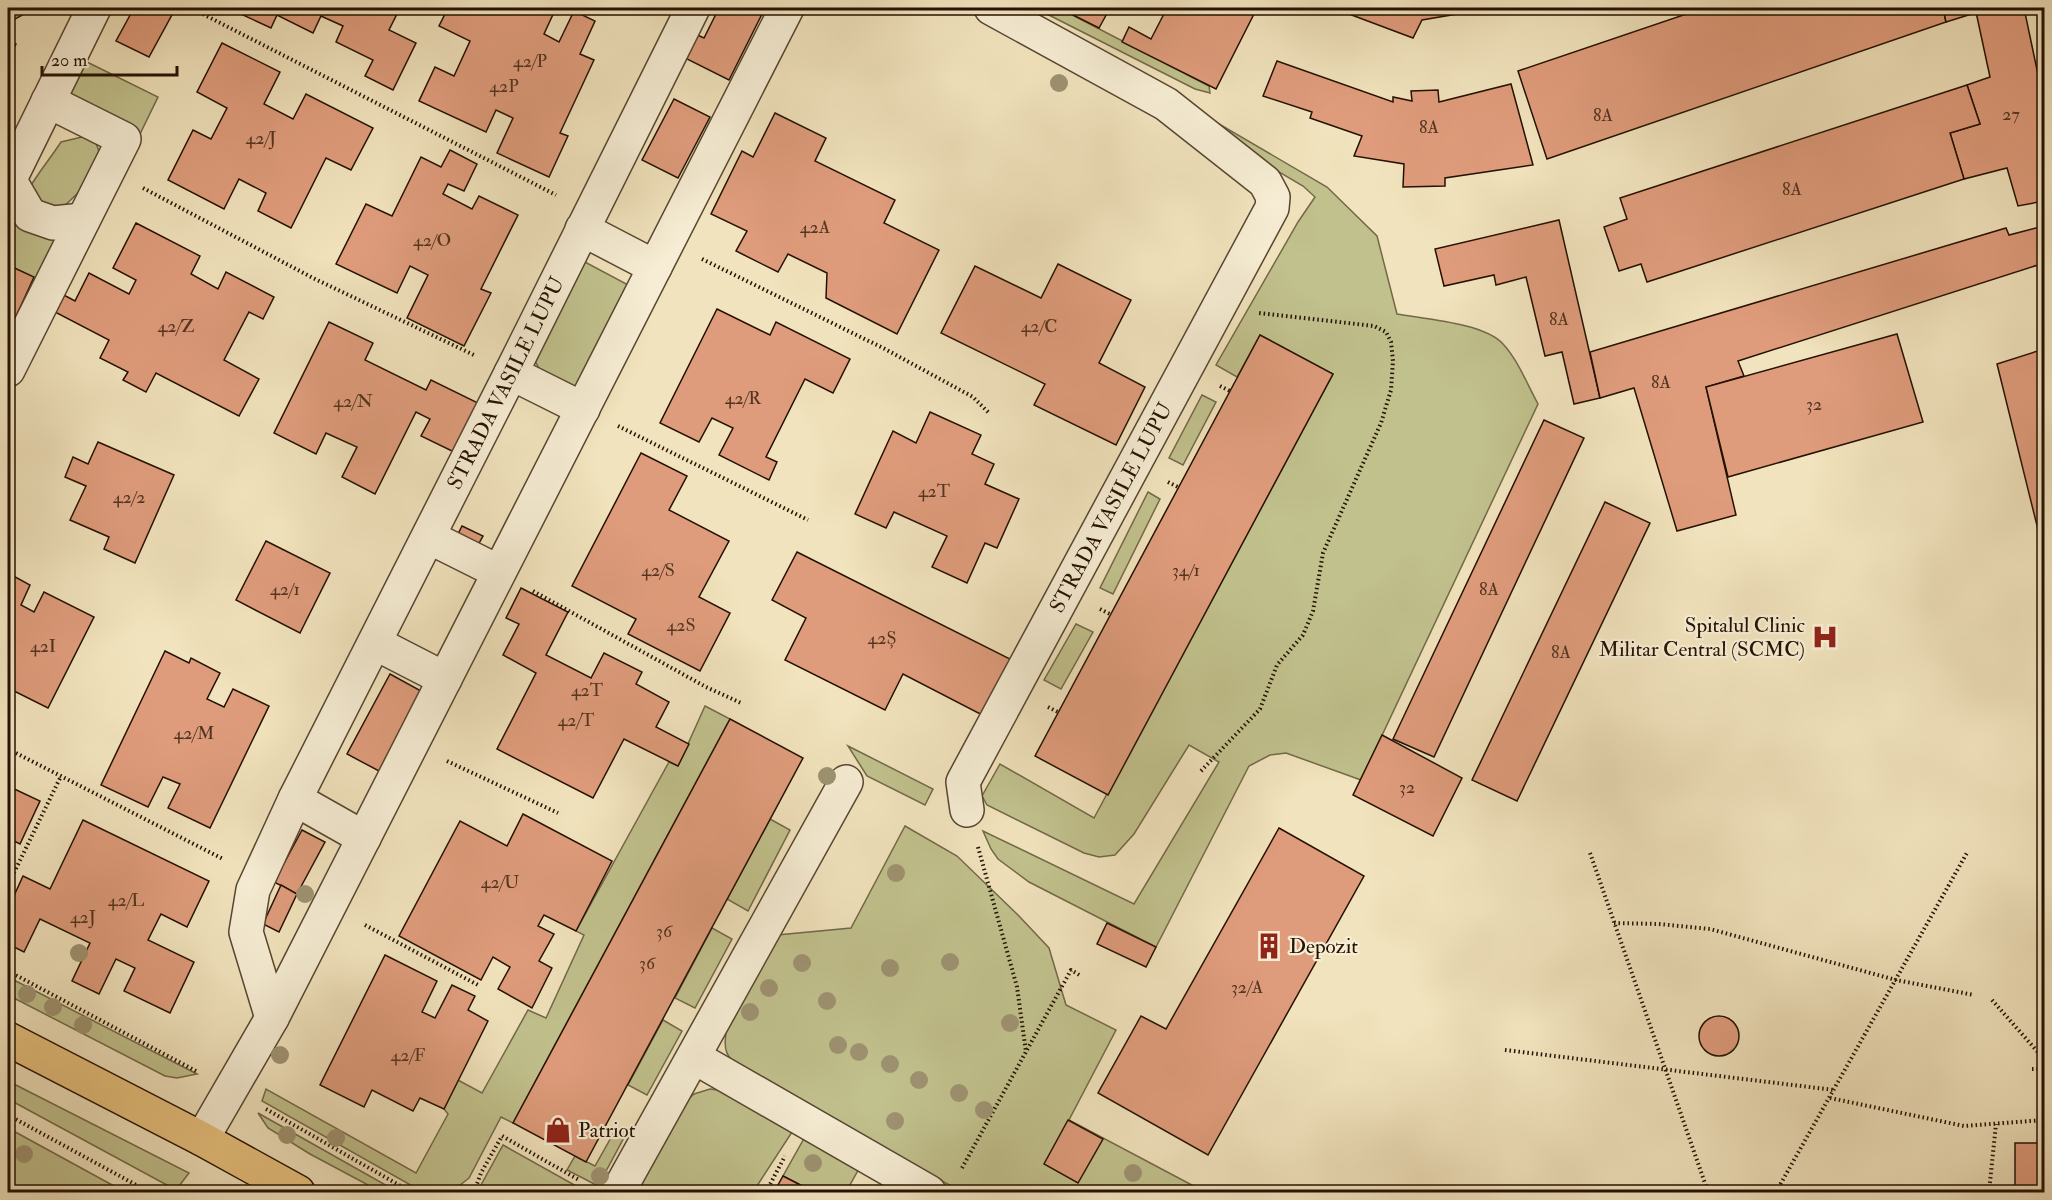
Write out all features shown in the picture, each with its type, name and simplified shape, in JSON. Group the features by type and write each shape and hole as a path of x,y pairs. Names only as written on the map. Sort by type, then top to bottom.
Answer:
{"main road":[{"path":"8,1039 298,1192"}],"street":[{"path":"83,220 53,223 30,215 8,181 94,8"},
{"name":"STRADA VASILE LUPU","path":"272,1018 246,933 253,890 295,799 429,537 693,8"},
{"path":"201,1139 272,1018 787,8"},
{"name":"STRADA VASILE LUPU","path":"967,810 963,782 1272,208 1273,197 1265,182 1166,104 991,8"},
{"path":"8,370 124,139 48,101"},
{"path":"586,220 661,255"},
{"path":"511,373 583,409"},
{"path":"429,537 499,572"},
{"path":"375,643 445,679"},
{"path":"618,1192 846,782"},
{"path":"295,799 364,838"},
{"path":"694,1057 929,1192"}],"path":[{"path":"191,8 586,220"},
{"path":"108,169 313,278 511,373"},
{"path":"661,255 885,349 973,397 989,413"},
{"path":"1201,771 1260,710 1277,665 1302,635 1313,611 1323,554 1381,423 1391,390 1393,361 1391,342 1386,332 1374,326 1252,312"},
{"path":"583,409 808,520"},
{"path":"499,572 706,687 741,703"},
{"path":"412,744 558,813"},
{"path":"8,749 259,877"},
{"path":"8,885 61,776"},
{"path":"967,810 1017,987 1026,1052"},
{"path":"1776,1192 1968,850"},
{"path":"1590,853 1708,1192"},
{"path":"329,906 478,985"},
{"path":"1614,922 1710,929 1896,980 1974,995"},
{"path":"960,1172 1071,970 1081,976"},
{"path":"1992,1000 2044,1059"},
{"path":"1505,1050 1834,1090"},
{"path":"2032,1069 2044,1069"},
{"path":"1830,1098 1964,1126 2044,1120"},
{"path":"8,1115 149,1192"},
{"path":"1989,1192 1995,1124"},
{"path":"474,1192 481,1173 502,1136 580,1181"}],"green space":[{"path":"1035,8 1059,8 1209,86 1210,93 1195,89"},
{"path":"85,61 158,97 140,134 67,97"},
{"path":"1219,124 1327,187 1377,236 1397,314 1453,323 1482,331 1494,337 1513,357 1538,404 1361,780 1286,753 1270,755 1249,766 1156,947 1029,882 998,859 983,831 1134,904 1219,762 1189,745 1134,834 1115,855 1099,857 1084,853 987,805 982,796 1000,764 1094,818 1333,374 1260,335 1237,377 1216,365 1298,222 1315,197 1303,186 1240,149"},
{"path":"86,136 96,143 102,160 80,191 58,212 45,211 27,192 61,142"},
{"path":"8,210 23,222 61,237 39,280 8,265"},
{"path":"583,261 632,287 576,392 544,378 532,355"},
{"path":"1202,395 1216,402 1183,465 1169,458"},
{"path":"1148,492 1160,499 1113,594 1100,588"},
{"path":"1076,624 1093,632 1061,689 1044,680"},
{"path":"705,706 730,719 513,1123 501,1117 469,1178 455,1189 435,1192 421,1191 262,1101 266,1089 416,1173 448,1114 444,1109 458,1080 482,1093 528,1010 546,1018 584,935 576,931 669,762 678,766"},
{"path":"848,746 933,789 925,805 867,776"},
{"path":"770,819 790,830 748,911 727,899"},
{"path":"905,826 957,856 1049,948 1066,1005 1116,1030 1069,1120 1205,1192 962,1192 744,1072 733,1062 725,1048 727,1027 777,935 851,928"},
{"path":"712,928 732,939 695,1008 675,998"},
{"path":"8,977 197,1074 177,1078 165,1076 8,995"},
{"path":"663,1020 682,1031 647,1095 628,1085"},
{"path":"8,1081 189,1173 176,1190 8,1099"},
{"path":"710,1089 718,1090 794,1129 753,1192 635,1192 684,1103 694,1094"},
{"path":"258,1113 398,1192 381,1192 310,1154 268,1128"},
{"path":"617,1127 627,1132 598,1186 567,1170 575,1156 595,1166"},
{"path":"8,1128 125,1192 8,1192"},
{"path":"806,1135 861,1165 846,1192 814,1192 783,1176"},
{"path":"503,1145 587,1192 495,1192 481,1185"}],"building":[{"path":"8,8 35,8 13,20 8,30"},
{"path":"134,8 167,8 174,11 149,57 116,41"},
{"path":"228,8 400,8 389,30 416,43 393,90 365,76 373,60 336,42 343,26 321,16 313,33 277,15 271,28"},
{"path":"448,8 556,8 544,34 559,42 574,11 595,21 580,54 594,60 560,133 568,136 549,177 497,153 513,118 496,110 486,132 419,101 435,67 454,76 470,41 439,26"},
{"path":"719,8 764,10 729,80 679,55 691,32 704,38"},
{"path":"1059,8 1110,8 1099,28"},
{"path":"1167,8 1257,8 1216,89 1122,42 1129,27 1151,39"},
{"path":"1333,8 1493,8 1422,20 1413,38"},
{"path":"1704,8 1943,8 1946,22 1547,159 1518,71"},
{"path":"1943,8 1987,8 1988,9 1946,22"},
{"path":"1992,8 2024,8 2044,103 2044,201 2018,206 2007,168 1964,179 1950,133 1980,124 1967,85 1990,77 1976,12"},
{"path":"8,40 16,44 8,60"},
{"path":"222,43 280,72 264,104 293,119 306,94 373,128 351,170 326,158 291,228 258,211 266,193 239,179 224,209 168,180 193,130 211,139 227,108 197,92"},
{"path":"1277,61 1393,102 1393,97 1412,101 1411,91 1438,90 1439,102 1511,84 1533,165 1445,178 1445,186 1403,187 1404,164 1354,156 1362,136 1310,118 1312,112 1263,96"},
{"path":"1967,85 1980,124 1950,133 1964,179 1647,282 1641,264 1619,271 1604,227 1627,219 1620,198"},
{"path":"674,99 710,117 678,178 642,160"},
{"path":"775,113 826,138 815,161 895,200 884,223 939,250 897,334 826,298 827,273 788,254 778,272 736,251 747,231 711,214 742,151 753,157"},
{"path":"450,150 477,164 464,191 448,184 443,194 472,209 479,196 518,215 481,289 491,293 464,346 407,318 428,275 410,266 397,293 336,264 366,204 392,216 421,157 441,167"},
{"path":"1559,220 1600,398 1574,404 1562,352 1545,356 1526,277 1496,285 1494,275 1444,286 1435,249"},
{"path":"136,223 200,256 191,274 218,289 226,272 274,297 263,319 249,312 224,360 259,379 239,416 156,373 146,392 123,380 128,372 100,358 109,340 53,311 62,294 75,301 89,273 129,294 136,280 113,268"},
{"path":"2044,226 2044,263 1738,361 1744,376 1706,387 1736,515 1677,531 1634,388 1600,398 1590,352 2006,228 2009,235"},
{"path":"1058,264 1131,300 1099,363 1145,387 1116,445 1034,405 1045,384 941,333 975,266 1041,298"},
{"path":"8,265 34,277 8,334"},
{"path":"717,309 770,335 776,322 850,359 833,393 805,379 766,457 777,462 769,480 719,455 733,428 712,418 699,442 660,423"},
{"path":"329,322 373,343 365,360 426,390 431,380 478,403 454,452 421,436 430,419 416,412 375,494 342,477 357,447 326,433 316,454 274,433"},
{"path":"1897,334 1923,422 1728,477 1706,387"},
{"path":"1260,335 1333,374 1108,795 1035,756"},
{"path":"2044,349 2044,554 1997,364"},
{"path":"930,412 981,435 972,454 994,464 985,484 1019,499 997,548 985,543 967,583 932,567 947,536 894,512 886,528 855,514 893,431 916,443"},
{"path":"1544,420 1584,438 1434,757 1393,739"},
{"path":"98,442 174,475 135,563 104,549 109,537 70,520 86,486 65,477 73,457 88,464"},
{"path":"641,453 687,476 669,510 729,541 699,597 730,613 700,671 628,634 636,619 572,586"},
{"path":"1605,502 1650,523 1517,801 1472,780"},
{"path":"462,526 483,536 478,545 458,534"},
{"path":"266,541 330,573 300,633 236,600"},
{"path":"797,552 1016,662 988,718 903,674 885,710 785,660 806,618 772,600"},
{"path":"8,573 30,585 21,605 34,612 44,592 94,617 48,708 8,688"},
{"path":"521,588 568,612 546,655 591,678 604,653 642,672 636,684 669,702 656,727 689,744 678,766 624,739 593,798 497,749 536,673 503,655 519,624 506,618"},
{"path":"165,651 189,663 191,658 220,673 207,699 224,707 233,689 269,706 210,828 168,808 180,784 163,777 148,807 101,785"},
{"path":"390,674 421,691 379,771 347,754"},
{"path":"730,719 803,758 586,1162 513,1123"},
{"path":"1382,735 1462,778 1433,836 1353,795"},
{"path":"8,786 40,801 20,844 8,838"},
{"path":"523,814 612,861 576,931 544,915 538,926 554,934 539,961 552,968 532,1008 498,989 510,967 493,957 481,980 399,936 460,821 507,846"},
{"path":"83,820 209,881 187,927 161,914 148,940 194,962 170,1013 124,991 135,968 116,959 99,994 72,981 90,943 40,919 24,952 8,944 8,909 23,876 50,889"},
{"name":"Depozit","path":"1279,828 1364,876 1208,1155 1098,1093 1141,1016 1166,1029"},
{"path":"302,830 325,842 297,894 274,882"},
{"path":"281,885 297,894 279,932 263,924"},
{"path":"1107,923 1156,947 1146,967 1097,944"},
{"path":"385,955 437,981 422,1012 435,1018 452,985 475,996 468,1010 488,1021 444,1109 420,1098 413,1111 372,1090 364,1107 320,1085"},
{"path":"1719,1016 1733,1022 1739,1036 1733,1050 1719,1056 1705,1050 1699,1036 1705,1022"},
{"path":"1068,1120 1103,1139 1078,1183 1044,1164"},
{"path":"2015,1143 2044,1143 2044,1192 2015,1192"},
{"path":"783,1176 814,1192 774,1192"}],"place":[{"name":"Spitalul Clinic Militar Central (SCMC)","path":"1825,637"},
{"name":"Depozit","path":"1269,946"},
{"name":"Patriot","path":"558,1130"}]}
